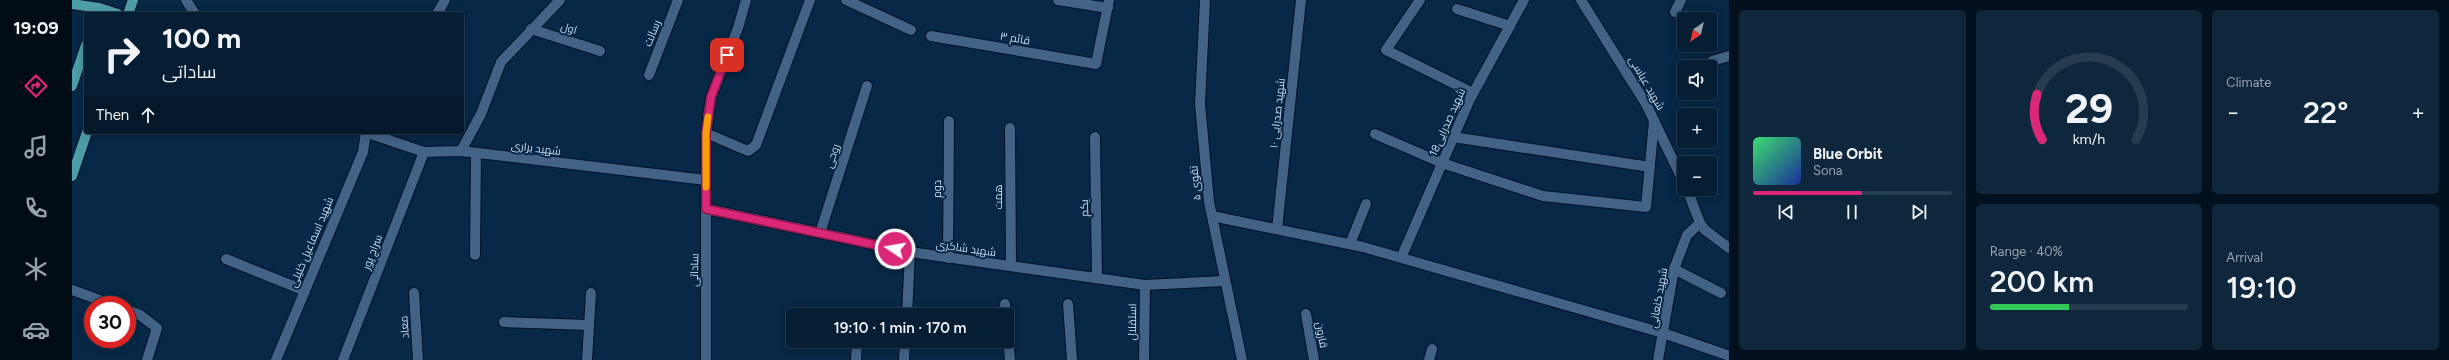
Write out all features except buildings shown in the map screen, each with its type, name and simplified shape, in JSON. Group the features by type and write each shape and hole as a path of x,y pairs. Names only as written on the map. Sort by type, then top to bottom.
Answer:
{"main road":[{"path":"129,12 133,0"},
{"path":"72,4 99,7 113,12"},
{"path":"72,86 84,52"},
{"path":"72,176 86,134"}],"street":[{"path":"186,0 194,12"},
{"path":"437,12 446,0"},
{"path":"461,151 481,114 501,62 560,0"},
{"name":"رسالت","path":"648,75 678,0"},
{"name":"ساداتی","path":"706,360 706,133 711,97 738,28 746,0"},
{"path":"706,133 748,151 756,145 810,0"},
{"path":"846,0 911,30"},
{"path":"1058,0 1109,4"},
{"name":"تقوی ۵","path":"1205,0 1200,104 1212,216 1242,360"},
{"name":"شهید صدرایی ۱۰","path":"1277,229 1301,0"},
{"path":"1420,0 1386,50 1473,93"},
{"name":"شهید صدرایی18","path":"1401,258 1473,93 1524,0"},
{"name":"شهید عباسی","path":"1581,0 1622,63 1654,121 1677,169"},
{"path":"1675,12 1681,0"},
{"name":"قائم ۳","path":"931,36 1096,64 1109,4"},
{"path":"1457,9 1510,26"},
{"name":"اول","path":"531,29 600,51"},
{"path":"1715,60 1729,56"},
{"name":"روحی","path":"820,233 867,86"},
{"name":"دوم","path":"948,258 949,121"},
{"path":"1375,134 1442,163 1543,196 1646,207 1654,121"},
{"name":"همت","path":"1010,128 1011,266"},
{"name":"شهید اسماعیل خلیلی","path":"277,360 303,290 363,152 366,134"},
{"name":"شهید براری","path":"372,134 424,152 461,151 706,180"},
{"name":"یکم","path":"1095,137 1097,278"},
{"path":"1453,137 1650,167"},
{"name":"سراج پور","path":"343,360 424,152"},
{"path":"475,255 476,153"},
{"path":"1690,196 1700,223 1705,230 1729,248"},
{"path":"1350,244 1366,204"},
{"name":"شهید شاکری","path":"706,209 910,252 948,258 1145,285 1225,281"},
{"path":"1212,216 1350,244 1663,333 1727,355"},
{"name":"شهید کنعانی","path":"1658,360 1674,269 1687,235 1700,223"},
{"path":"907,308 910,252"},
{"path":"226,259 303,290"},
{"path":"1674,269 1720,293"},
{"name":"استقلال","path":"1144,360 1145,285"},
{"path":"72,290 88,296"},
{"name":"معاد","path":"414,293 418,360"},
{"path":"587,360 591,293"},
{"path":"1005,304 1005,308"},
{"path":"1068,304 1072,360"},
{"path":"136,313 157,328 147,360"},
{"name":"قارون","path":"1306,314 1314,360"},
{"path":"504,322 589,325"},
{"path":"856,360 857,348"},
{"path":"904,360 905,348"},
{"path":"1009,348 1010,360"},
{"path":"1429,360 1432,350"}],"slow traffic":[{"path":"706,187 706,133 708,117"}],"route":[{"path":"727,55 711,97 706,133 706,209 895,249"}]}
